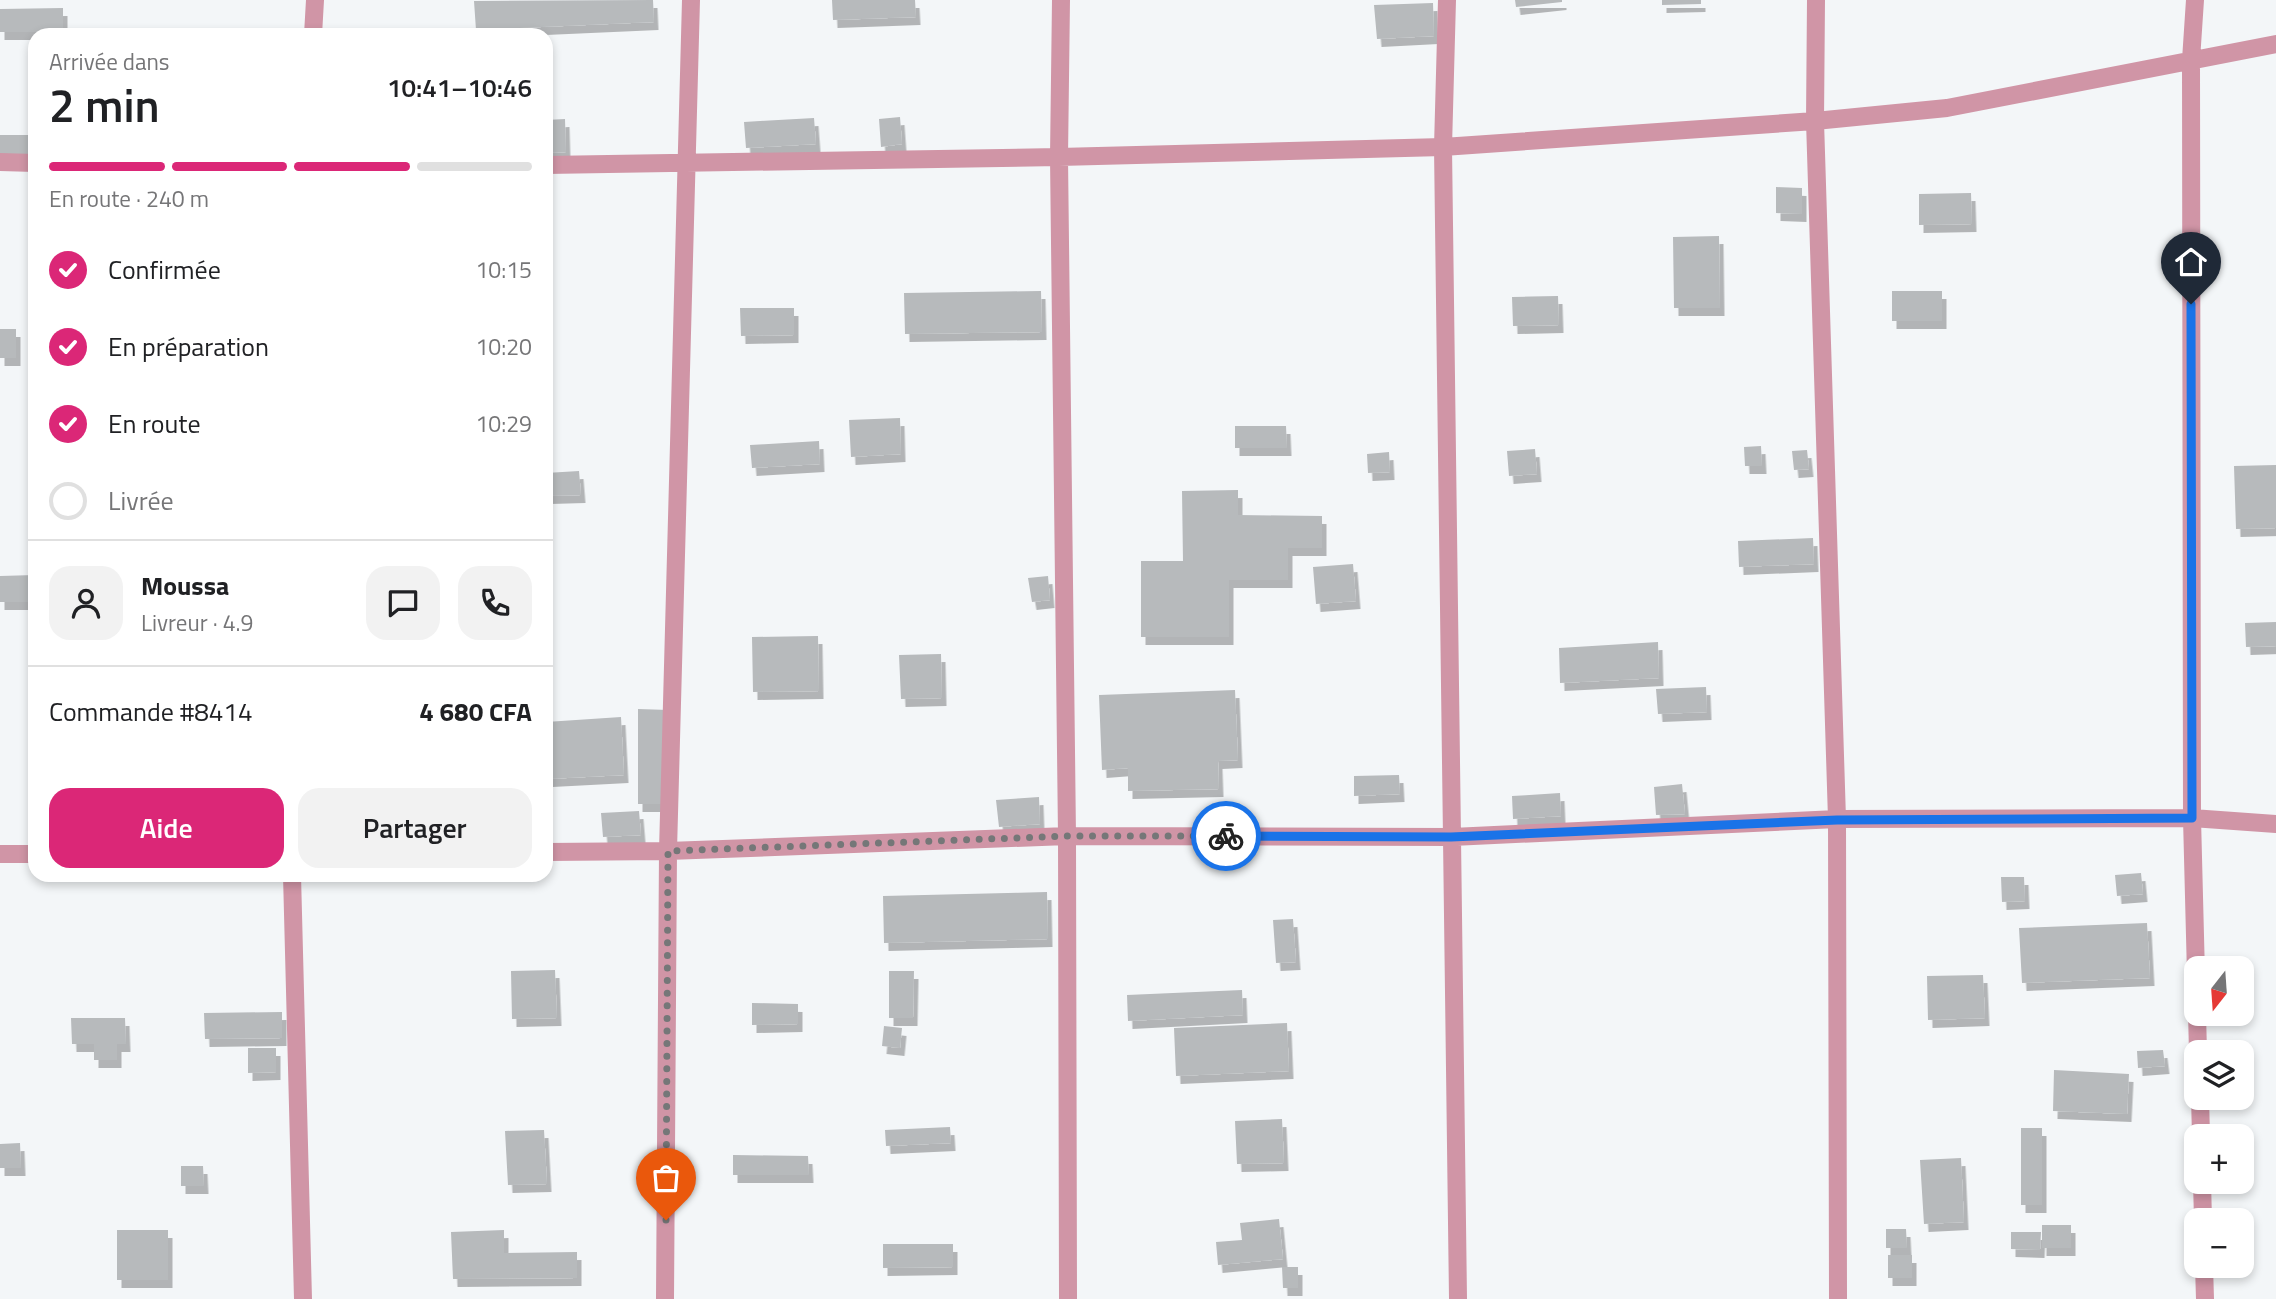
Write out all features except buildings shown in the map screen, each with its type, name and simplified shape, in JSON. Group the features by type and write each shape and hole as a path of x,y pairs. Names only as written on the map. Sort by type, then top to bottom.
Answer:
{"street":[{"path":"313,28 315,0"},
{"path":"666,1299 668,851 691,0"},
{"path":"1061,0 1059,157 1068,836 1068,1299"},
{"path":"1447,0 1443,147 1458,1299"},
{"path":"1816,0 1815,121 1837,820 1838,1299"},
{"path":"2195,0 2190,60 2192,818 2196,956"},
{"path":"553,165 1059,157 1443,147 1815,121 1947,108 2276,44"},
{"path":"0,162 28,163"},
{"path":"553,852 668,851 1068,836 1451,837 1837,820 2192,818 2276,824"},
{"path":"0,854 28,854"},
{"path":"292,882 303,1299"},
{"path":"2204,1278 2205,1299"}],"way so far":[{"path":"666,1220 668,851 1068,836 1226,836"}],"route":[{"path":"1226,836 1451,837 1837,820 2192,818 2191,304"}]}
